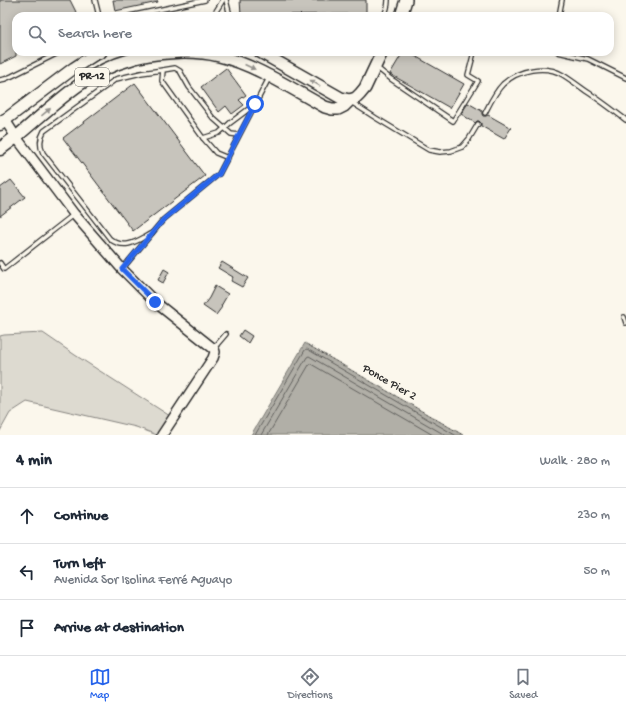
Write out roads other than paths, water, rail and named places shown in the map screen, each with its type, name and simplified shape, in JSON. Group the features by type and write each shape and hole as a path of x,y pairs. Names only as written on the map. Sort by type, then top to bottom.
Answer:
{"highway":[{"name":"PR-12","path":"0,149 16,137"}],"main road":[{"path":"405,12 406,0"},
{"name":"PR-12","path":"3,122 74,68 93,56"},
{"name":"PR-12","path":"16,137 68,93 87,80 107,68 128,60 144,56"},
{"name":"PR-12","path":"219,56 243,64 332,109 342,108 363,91 380,56"},
{"path":"267,56 341,98 350,100"}],"street":[{"path":"3,122 74,214 122,269 155,302 214,348 215,355 162,435"}],"lane":[{"path":"95,0 98,12"},
{"path":"149,12 205,0"},
{"path":"216,12 224,0"},
{"path":"224,0 228,12"},
{"path":"386,12 388,0"},
{"path":"560,12 562,0"},
{"path":"0,80 12,76 52,56"},
{"path":"375,66 391,79 453,121 478,81 468,75 473,56"},
{"path":"575,56 588,59 626,78"},
{"path":"152,233 126,245 117,244 110,240 43,153 40,144 44,131 116,79 141,73 175,68 180,71 213,118 231,134 239,135"},
{"path":"163,70 162,81 203,138 216,153 228,158"},
{"path":"484,113 497,91 507,81 532,70 546,70 562,74 626,120"},
{"path":"122,269 163,220 219,174 269,77"},
{"path":"350,100 376,118 429,150 440,152 451,151 462,146 469,139 478,124"},
{"path":"203,138 219,133 255,104"},
{"path":"0,263 4,269 74,214"},
{"path":"625,317 626,323"},
{"path":"214,348 226,334"}],"water":[{"path":"305,343 308,345 463,435 251,435"}]}
